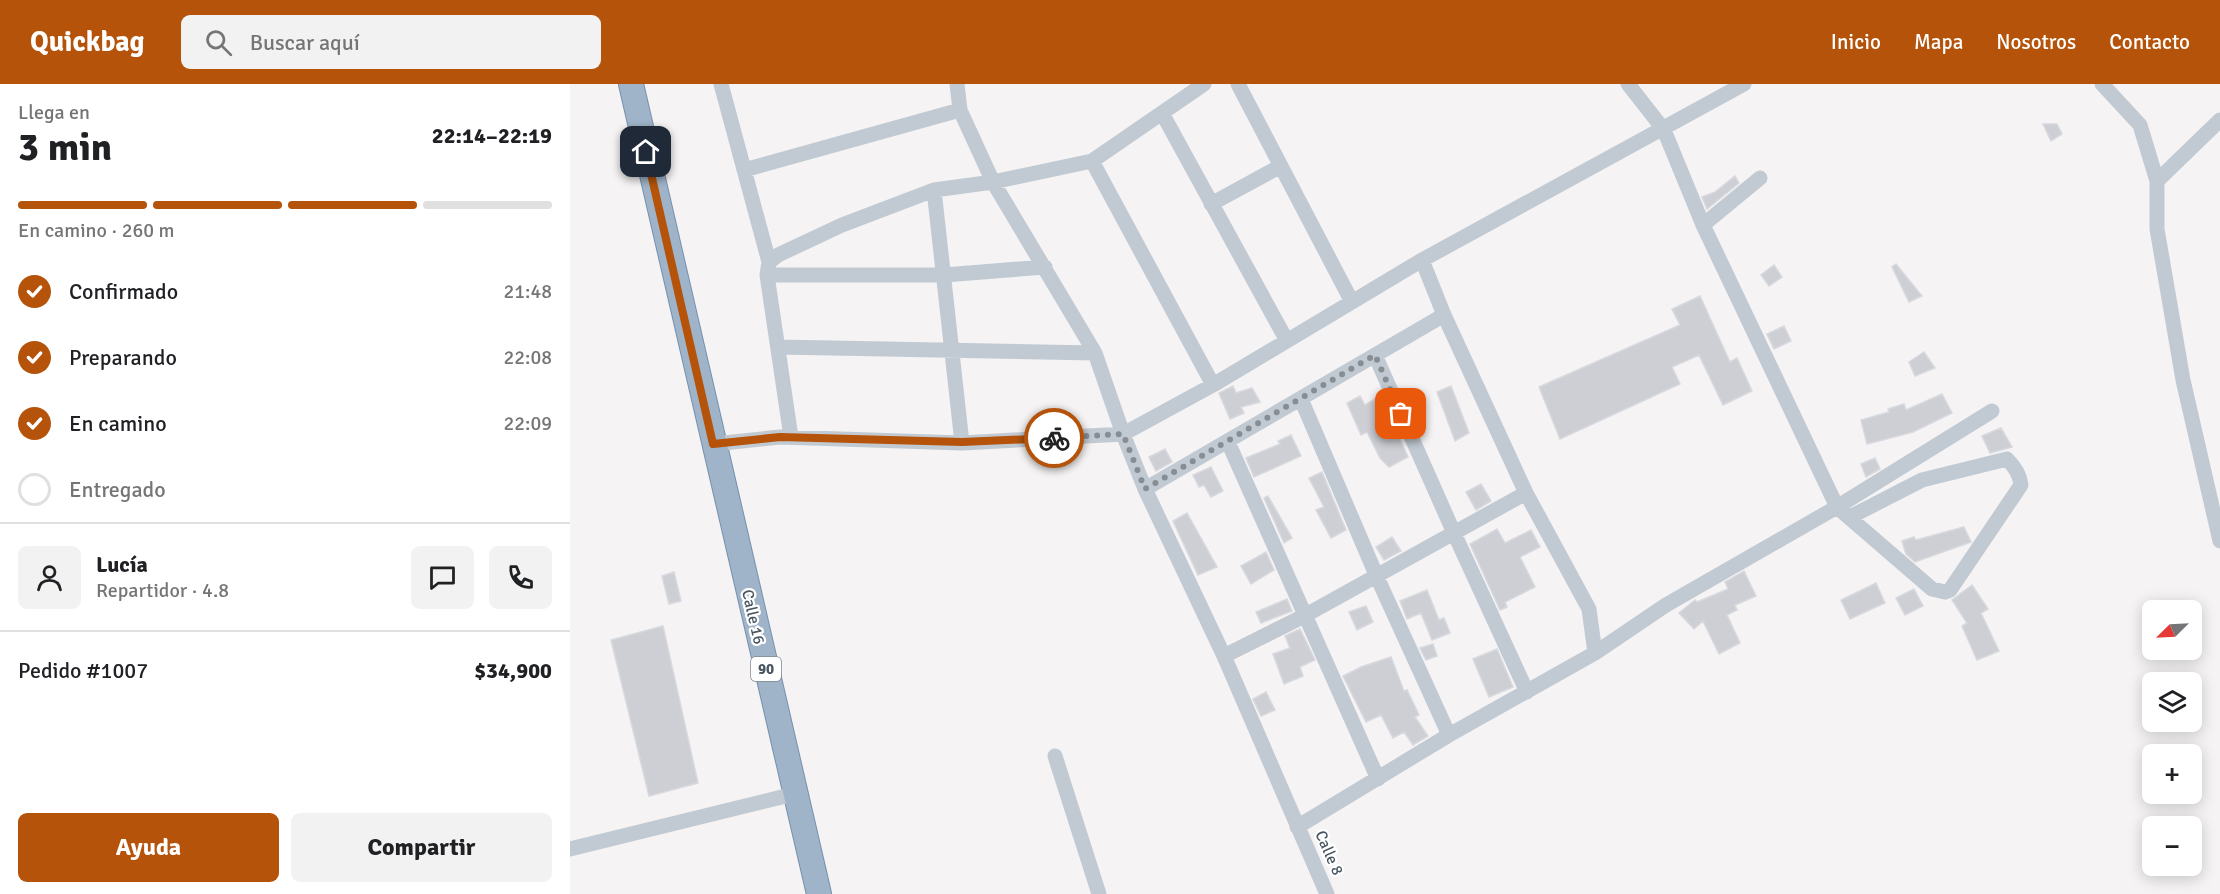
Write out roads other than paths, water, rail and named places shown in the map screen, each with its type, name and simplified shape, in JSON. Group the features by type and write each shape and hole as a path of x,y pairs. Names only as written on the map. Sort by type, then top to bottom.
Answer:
{"highway":[{"name":"90","path":"631,84 713,444"},
{"name":"Calle 16","path":"713,444 819,894"}],"street":[{"path":"721,84 768,269 786,437"},
{"name":"Calle 8","path":"957,84 960,110 993,182 1095,353 1145,489 1224,656 1327,894"},
{"path":"768,269 778,255 842,225 934,190 993,182 1092,161 1204,84"},
{"path":"1238,84 1352,302"},
{"path":"1628,84 1664,130 1703,225 1837,507 1932,589 1945,592 1950,590 2021,485 2020,479 2007,459 1922,480 1850,518"},
{"path":"713,444 786,437 962,442 1123,434 1213,385 1422,260 1664,130 1744,84"},
{"path":"2102,84 2140,126 2157,181 2157,229 2183,380 2220,541"},
{"path":"744,170 960,110"},
{"path":"1162,113 1287,341"},
{"path":"2157,181 2220,120"},
{"path":"1092,161 1213,385"},
{"path":"1211,204 1281,166"},
{"path":"1703,225 1760,178"},
{"path":"934,190 962,442"},
{"path":"1422,260 1444,315 1526,494 1589,609 1595,653"},
{"path":"768,269 944,275 1045,267"},
{"path":"1145,489 1444,315"},
{"path":"778,347 1095,353"},
{"path":"1375,355 1527,692"},
{"path":"1301,399 1377,577 1449,735"},
{"path":"1297,827 1449,735 1595,653 1666,605 1837,507 1992,411"},
{"path":"1228,442 1378,778"},
{"path":"1224,656 1305,616 1526,494"},
{"path":"1054,756 1099,894"},
{"path":"570,849 794,794"}]}
